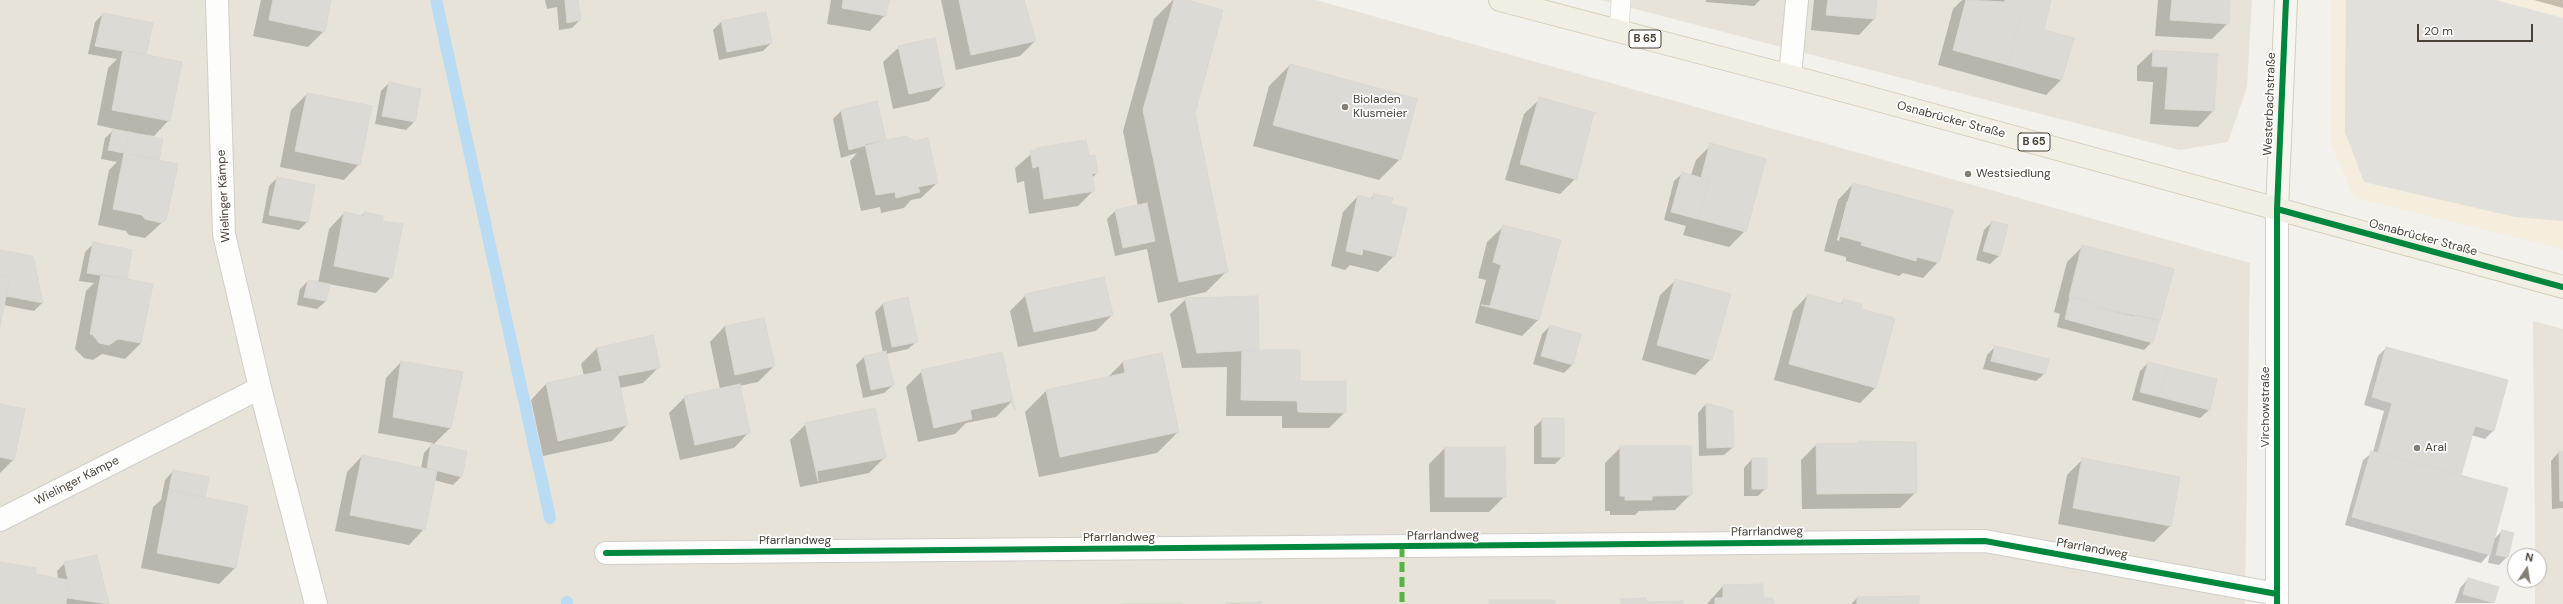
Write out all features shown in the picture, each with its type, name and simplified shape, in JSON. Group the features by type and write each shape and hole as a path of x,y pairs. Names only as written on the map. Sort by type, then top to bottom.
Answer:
{"main road":[{"name":"Osnabrücker Straße","path":"1500,0 1790,76 2563,287"},
{"name":"Westerbachstraße","path":"2277,209 2286,0"}],"street":[{"name":"Wielinger Kämpe","path":"217,0 224,234 260,388 316,604"},
{"path":"1790,76 1797,0"},
{"name":"Virchowstraße","path":"2277,209 2277,599"},
{"name":"Wielinger Kämpe","path":"0,520 260,388"},
{"name":"Pfarrlandweg","path":"606,553 1985,541 2277,599"}],"lane":[{"path":"1619,32 1621,0"}],"shaded area":[{"path":"0,0 1316,0 2250,263 2245,604 0,604"},
{"path":"1600,0 2252,0 2247,87 2228,142 2180,150"},
{"path":"2331,0 2563,0 2563,249 2354,198 2330,141"},
{"path":"2346,0 2495,0 2563,18 2563,221 2515,217 2364,182 2345,132"},
{"path":"2533,321 2563,329 2563,604 2535,604 2535,588 2547,588 2547,548 2535,548"}],"building":[{"path":"273,0 331,0 325,32 269,20"},
{"path":"565,0 578,0 581,20 567,23"},
{"path":"843,0 889,0 886,16 842,8"},
{"path":"959,0 1024,0 1036,41 971,55"},
{"path":"1174,0 1187,0 1223,10 1195,113 1228,272 1179,282 1143,110"},
{"path":"1828,0 1877,0 1875,19 1826,15"},
{"path":"1966,0 2005,2 2005,0 2025,0 2008,65 1953,50"},
{"path":"2025,0 2051,0 2044,30 2074,38 2062,80 2008,65"},
{"path":"2172,0 2230,0 2229,24 2170,20"},
{"path":"766,12 772,43 727,52 721,21"},
{"path":"103,13 153,23 146,55 95,46"},
{"path":"935,38 945,86 909,94 898,46"},
{"path":"123,50 182,62 170,121 112,110"},
{"path":"2153,50 2218,54 2214,111 2165,109 2168,67 2152,66"},
{"path":"1290,64 1417,99 1401,160 1273,125"},
{"path":"389,82 421,89 415,122 382,116"},
{"path":"307,93 372,106 360,165 295,151"},
{"path":"1539,97 1596,113 1594,113 1577,178 1578,180 1520,164"},
{"path":"877,101 886,140 849,150 841,110"},
{"path":"113,129 129,132 124,153 108,150"},
{"path":"129,132 163,139 159,160 124,153"},
{"path":"906,136 915,141 928,138 938,183 918,187 920,192 896,198 895,192 876,195 865,144"},
{"path":"1086,140 1089,156 1095,155 1098,173 1092,174 1095,191 1044,199 1039,166 1033,168 1030,151 1037,150 1036,148"},
{"path":"1710,143 1766,159 1746,232 1698,219 1709,180 1701,178"},
{"path":"124,153 178,164 166,220 162,223 145,219 142,215 113,209"},
{"path":"1682,172 1709,180 1698,219 1671,212"},
{"path":"277,177 315,185 308,222 269,215"},
{"path":"1853,183 1953,210 1939,263 1917,257 1916,261 1861,245 1862,242 1839,236"},
{"path":"1374,194 1393,198 1391,204 1407,208 1395,257 1363,249 1362,255 1346,251 1358,195 1373,199"},
{"path":"1147,203 1155,241 1123,248 1115,210"},
{"path":"344,212 363,216 364,212 383,216 382,221 403,224 392,278 334,266"},
{"path":"1992,221 2008,225 2000,256 1983,251"},
{"path":"1503,225 1561,240 1539,320 1481,305 1490,306 1501,265 1493,262"},
{"path":"93,242 132,250 127,279 87,273"},
{"path":"2082,245 2174,269 2160,321 2092,306 2093,303 2069,297"},
{"path":"0,250 33,256 43,303 6,296 10,277 0,275"},
{"path":"101,274 153,284 141,343 118,339 109,345 99,343 93,335 90,334"},
{"path":"0,275 10,277 0,326"},
{"path":"1104,277 1113,315 1034,332 1025,294"},
{"path":"1675,279 1731,294 1712,360 1657,345"},
{"path":"308,280 330,284 326,301 304,297"},
{"path":"1808,294 1842,304 1844,299 1862,304 1861,309 1895,318 1876,388 1789,364"},
{"path":"1258,296 1259,350 1197,353 1185,298"},
{"path":"908,297 918,342 892,347 883,303"},
{"path":"2070,297 2093,303 2092,306 2135,317 2136,315 2159,320 2153,343 2065,319"},
{"path":"764,318 775,366 735,375 725,326"},
{"path":"1550,325 1581,334 1573,365 1541,356"},
{"path":"653,335 660,368 618,376 616,368 602,371 597,348"},
{"path":"1995,346 2049,359 2045,374 1991,361"},
{"path":"2386,347 2508,380 2494,431 2475,426 2461,475 2378,453 2392,403 2372,397"},
{"path":"1242,350 1300,350 1300,381 1346,381 1346,413 1298,412 1297,401 1241,400"},
{"path":"886,351 894,385 871,390 864,356"},
{"path":"1002,352 1015,410 1011,401 970,410 972,419 934,428 921,370"},
{"path":"1162,353 1179,432 1060,457 1046,390 1125,373 1123,361"},
{"path":"401,361 463,372 451,428 393,417"},
{"path":"2148,362 2168,367 2160,397 2140,392"},
{"path":"2168,367 2217,379 2210,410 2160,397"},
{"path":"616,368 628,425 558,441 546,383"},
{"path":"740,384 750,433 695,445 684,396"},
{"path":"1706,403 1733,411 1734,447 1707,448"},
{"path":"0,404 25,409 14,460 0,457"},
{"path":"875,408 886,458 817,471 818,481 805,423"},
{"path":"1542,418 1564,418 1564,457 1542,457"},
{"path":"1858,441 1916,442 1917,493 1817,494 1816,443 1858,443"},
{"path":"431,444 467,451 462,477 427,468"},
{"path":"1620,446 1691,446 1692,495 1652,496 1652,500 1625,500 1625,496 1620,496"},
{"path":"1445,447 1505,447 1506,497 1445,497"},
{"path":"2371,451 2508,488 2490,555 2352,517"},
{"path":"2559,451 2563,451 2563,501 2560,501"},
{"path":"362,455 437,471 425,530 350,515"},
{"path":"1752,458 1767,458 1767,489 1752,489"},
{"path":"2082,458 2180,477 2171,526 2073,508"},
{"path":"173,470 209,477 205,498 169,490"},
{"path":"169,490 248,506 236,568 157,553"},
{"path":"2502,530 2514,533 2510,548 2507,548 2507,557 2496,555"},
{"path":"97,555 109,604 67,598 68,580 64,562"},
{"path":"0,562 34,568 36,567 35,574 68,580 66,604 0,604"},
{"path":"2468,578 2499,587 2494,603 2463,594"},
{"path":"1763,584 1763,598 1773,598 1774,604 1715,604 1715,598 1723,598 1723,585"},
{"path":"1919,596 1919,604 1857,604 1857,597"},
{"path":"1646,598 1646,602 1683,601 1683,604 1621,604 1621,599"},
{"path":"1489,600 1555,600 1555,604 1489,604"},
{"path":"1261,602 1261,604 1226,604 1226,603"},
{"path":"1183,603 1183,604 1121,604"}],"waterway":[{"path":"436,0 550,518"}],"marked path":[{"path":"1402,547 1402,604"}],"cycle path":[{"path":"2277,604 2277,209 2286,0"},
{"path":"2277,209 2563,287"},
{"path":"606,553 1985,541 2277,594"}],"place":[{"name":"Bioladen Klusmeier","path":"1345,107"},
{"name":"Westsiedlung","path":"1968,174"},
{"name":"Aral","path":"2417,448"}]}
